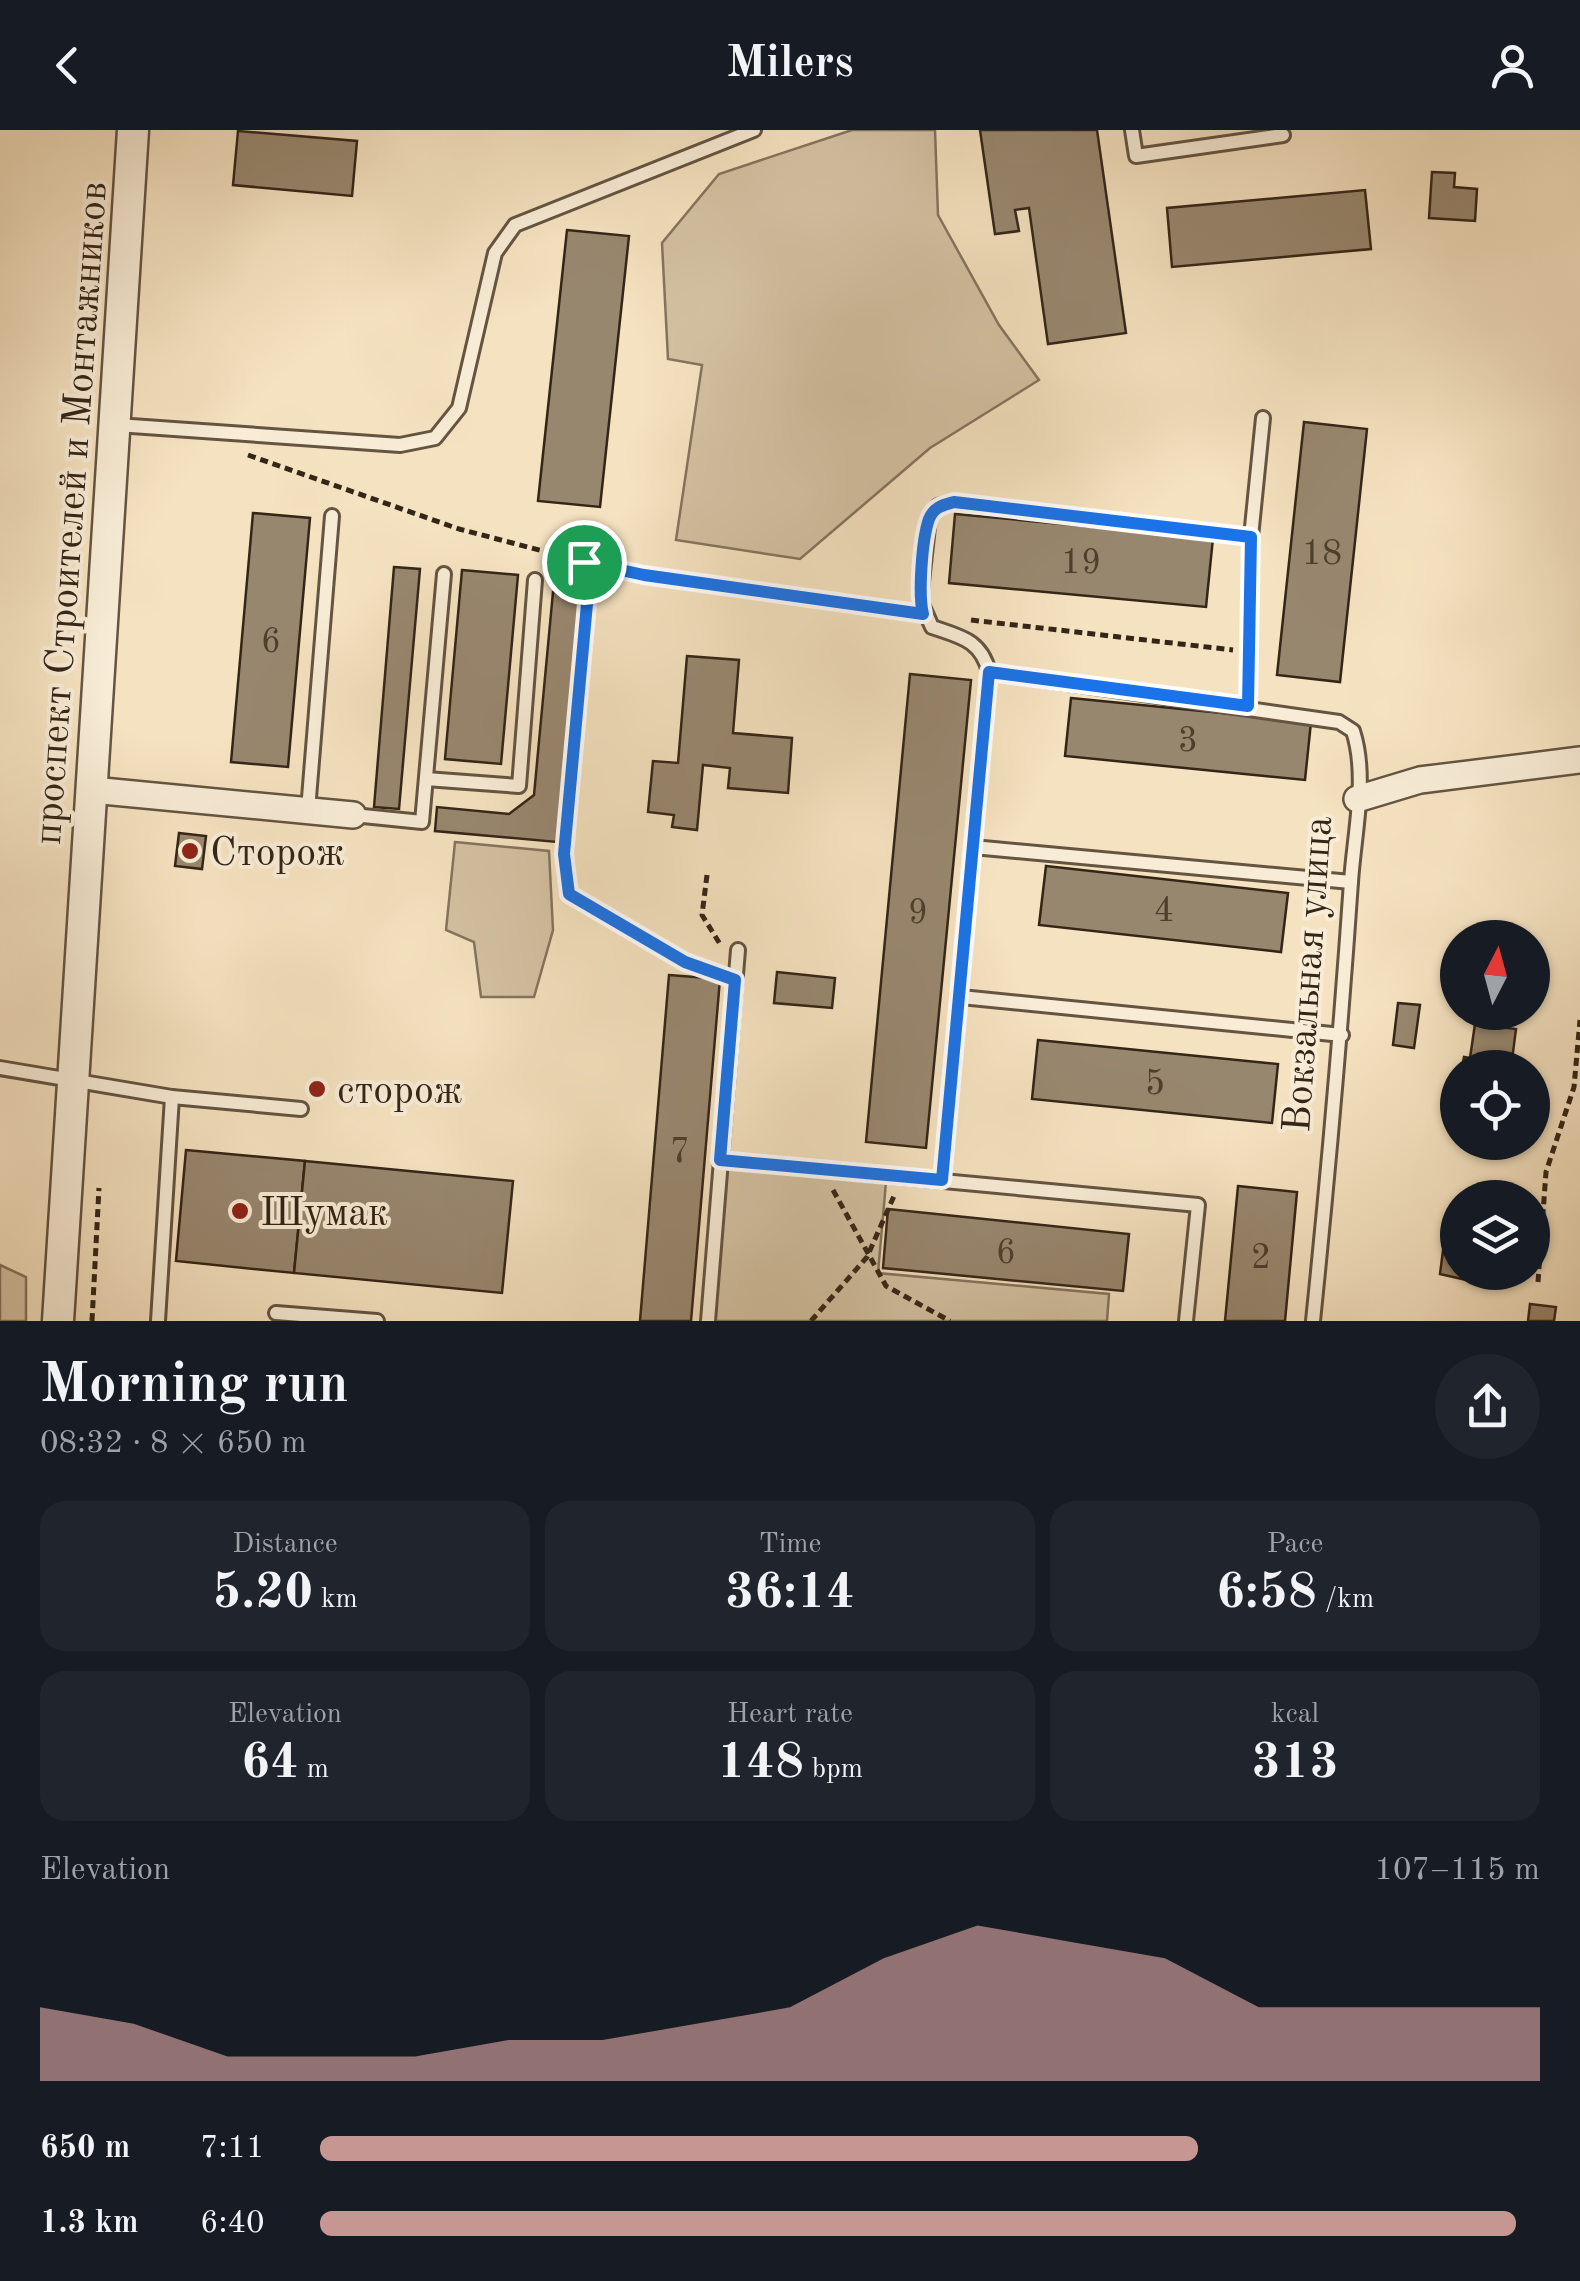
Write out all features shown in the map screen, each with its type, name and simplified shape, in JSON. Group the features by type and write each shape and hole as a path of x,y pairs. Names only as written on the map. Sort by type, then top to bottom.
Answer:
{"street":[{"name":"проспект Строителей и Монтажников","path":"58,1321 134,130"},
{"name":"Вокзальная улица","path":"1358,799 1420,780 1580,760"},
{"path":"92,790 353,815"}],"lane":[{"path":"114,424 400,445 435,438 459,408 495,253 514,224 754,130"},
{"path":"1132,130 1136,156 1283,136"},
{"path":"1248,706 1251,537 1263,418"},
{"path":"942,1180 989,672 984,653 972,641 932,627 923,614 920,600 929,518 938,506 954,502 1251,537"},
{"path":"308,810 332,516"},
{"path":"353,815 422,822 444,574"},
{"path":"426,778 518,786 535,580"},
{"path":"989,672 1339,722 1354,731 1359,750 1358,799"},
{"name":"Вокзальная улица","path":"1313,1321 1342,1035 1358,799"},
{"path":"973,847 1351,882"},
{"path":"708,1321 737,955"},
{"path":"961,998 1342,1035"},
{"path":"0,1068 172,1097 302,1109"},
{"path":"158,1321 172,1097"},
{"path":"720,1160 1198,1205 1186,1321"},
{"path":"276,1313 377,1321"}],"path":[{"path":"224,432 251,458 459,529 644,575 923,614 1248,652"},
{"path":"584,562 589,582 564,854 569,894 685,962 735,980"},
{"path":"707,876 702,915 718,942 737,955"},
{"path":"1545,1180 1574,1087 1580,1020"},
{"path":"824,1169 886,1286 950,1321"},
{"path":"811,1321 868,1257 903,1176"},
{"path":"92,1321 99,1188"}],"shaded area":[{"path":"852,130 935,130 938,215 999,325 1039,380 930,448 800,559 676,540 702,365 668,359 662,243 719,174"},
{"path":"455,842 549,851 553,930 534,997 481,997 474,942 446,930"},
{"path":"727,1168 886,1182 878,1273 1109,1294 1107,1321 713,1321"},
{"path":"0,1265 26,1277 26,1321 0,1321"}],"building":[{"path":"980,130 1097,130 1126,333 1048,344 1029,208 1015,210 1019,231 995,234"},
{"path":"238,131 357,141 352,196 233,185"},
{"path":"1432,172 1455,173 1454,187 1477,189 1475,221 1429,218"},
{"path":"1365,190 1371,249 1172,267 1167,208"},
{"path":"567,230 629,236 600,507 538,501"},
{"path":"1304,422 1367,429 1340,682 1277,675"},
{"path":"253,513 310,518 288,767 231,762"},
{"path":"955,514 1213,538 1206,607 949,583"},
{"path":"394,567 420,569 399,809 374,807"},
{"path":"462,570 518,575 501,764 445,759"},
{"path":"553,592 580,594 557,842 435,831 437,807 509,814 534,795"},
{"path":"687,656 739,660 733,733 792,738 788,793 728,788 730,768 703,765 697,830 672,827 674,815 648,812 653,761 678,763"},
{"path":"910,674 971,680 926,1148 866,1142"},
{"path":"1071,698 1311,722 1305,780 1065,756"},
{"name":"Сторож","path":"179,833 206,836 202,869 175,866"},
{"path":"1046,866 1288,893 1281,952 1039,925"},
{"path":"777,972 835,978 832,1008 774,1003"},
{"path":"669,975 720,979 691,1321 640,1321"},
{"path":"1398,1003 1420,1005 1414,1048 1393,1045"},
{"path":"1474,1030 1516,1030 1513,1050 1471,1050"},
{"path":"1038,1040 1278,1064 1272,1123 1032,1099"},
{"name":"сторож","path":"314,1083 322,1083 320,1096 313,1096"},
{"name":"Шумак","path":"186,1150 305,1161 294,1273 176,1261"},
{"path":"305,1161 513,1181 502,1293 294,1273"},
{"path":"1238,1186 1297,1192 1285,1321 1225,1321"},
{"path":"888,1209 1129,1234 1123,1291 883,1268"},
{"path":"1530,1304 1556,1307 1554,1321 1528,1321"}],"place":[{"name":"Сторож","path":"190,851"},
{"name":"сторож","path":"317,1089"},
{"name":"Шумак","path":"240,1211"}],"route":[{"path":"954,502 1251,537 1248,706 989,672 942,1180 720,1160 735,980 685,962 569,894 564,854 589,582 584,562 644,575 923,614 920,600 929,518 938,506 954,502"}]}
